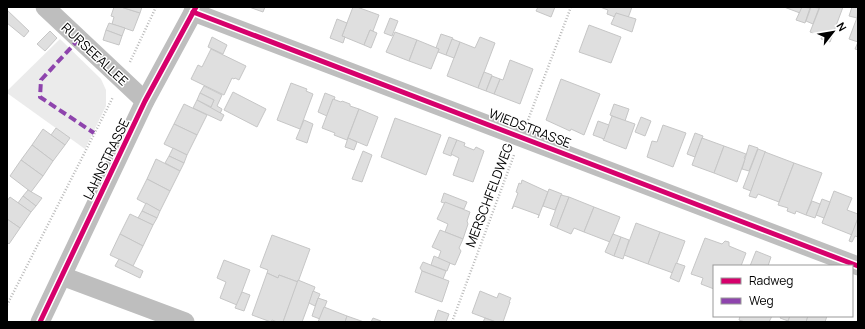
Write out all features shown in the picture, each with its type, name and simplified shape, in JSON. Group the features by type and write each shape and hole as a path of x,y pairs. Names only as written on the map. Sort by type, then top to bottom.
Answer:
{"street":[{"name":"RURSEEALLEE","path":"45,7 145,102"},
{"name":"WIEDSTRASSE","path":"194,9 521,137 858,266"},
{"name":"LAHNSTRASSE","path":"40,322 145,102 194,9"},
{"path":"62,276 185,322"}],"path":[{"path":"7,305 122,79 156,7"}],"shaded area":[{"path":"60,39 101,79 106,90 106,106 85,149 7,93 7,91"}],"building":[{"path":"114,7 121,7 140,13 133,31 112,24 114,17 111,16"},
{"path":"121,7 142,7 140,13"},
{"path":"249,7 265,7 263,12"},
{"path":"353,7 379,15 373,31 370,30 364,45 342,36"},
{"path":"538,7 555,7 551,17 536,11"},
{"path":"600,7 632,7 628,18 616,13 615,17 607,14 608,10"},
{"path":"784,7 802,7 800,13"},
{"path":"802,7 810,8 805,23 796,20"},
{"path":"811,7 819,8 813,24 806,21"},
{"path":"820,7 843,7 830,42 821,39 822,36 810,32"},
{"path":"852,7 858,7 857,18 849,16"},
{"path":"7,10 29,31 24,37 7,23"},
{"path":"616,13 636,19 632,32 611,24"},
{"path":"858,15 858,42 849,39"},
{"path":"390,18 398,21 392,36 384,33"},
{"path":"337,19 347,23 342,36 345,37 343,43 330,38"},
{"path":"109,23 125,28 122,36 106,30"},
{"path":"589,25 621,37 611,63 579,52"},
{"path":"106,30 122,36 119,45 103,40"},
{"path":"370,30 377,33 371,48 364,45"},
{"path":"50,31 57,38 45,51 37,44"},
{"path":"395,32 417,40 409,61 386,52"},
{"path":"441,34 453,38 446,55 438,52 439,49 436,48"},
{"path":"212,37 227,45 223,54 208,47"},
{"path":"480,37 495,43 478,88 447,76 460,42 475,48"},
{"path":"452,39 460,42 454,58 446,55"},
{"path":"417,40 439,49 431,69 409,61"},
{"path":"858,42 858,50 855,49"},
{"path":"211,49 246,66 239,80 232,78 224,95 191,79 198,65 202,67"},
{"path":"510,60 533,69 520,104 494,94 500,79 503,80"},
{"path":"484,72 492,75 486,91 478,88"},
{"path":"492,76 500,79 494,94 486,91"},
{"path":"561,79 600,94 584,135 571,129 570,131 546,120"},
{"path":"291,83 307,89 306,91 313,94 300,129 277,120"},
{"path":"204,86 222,95 217,106 222,109 220,114 210,109 214,100 200,93"},
{"path":"233,92 266,109 257,127 224,110"},
{"path":"200,93 214,100 211,107 197,100"},
{"path":"325,93 335,97 327,116 318,112"},
{"path":"333,99 350,104 350,106 359,109 347,140 322,128"},
{"path":"197,100 224,115 221,121 193,108"},
{"path":"184,104 207,115 197,135 174,124"},
{"path":"614,104 629,109 625,121 610,115"},
{"path":"359,109 378,117 367,146 348,138"},
{"path":"612,116 635,124 626,149 603,140"},
{"path":"641,117 651,121 645,136 635,132"},
{"path":"395,118 441,135 426,175 381,157"},
{"path":"304,120 313,124 307,143 296,139"},
{"path":"598,121 609,125 604,139 593,135"},
{"path":"174,124 197,135 187,155 164,144"},
{"path":"663,125 686,133 673,167 647,157 652,141 657,142"},
{"path":"56,128 70,138 65,145 51,135"},
{"path":"43,129 65,145 53,161 32,145"},
{"path":"695,133 703,136 695,157 687,154"},
{"path":"449,137 457,140 451,156 443,153"},
{"path":"348,138 357,142 354,150 345,147"},
{"path":"702,138 724,146 714,173 692,165"},
{"path":"457,140 465,143 464,146 474,150 476,147 484,151 473,182 453,175 459,158 451,154"},
{"path":"32,145 53,161 43,176 21,160"},
{"path":"749,145 758,148 749,171 742,169"},
{"path":"724,146 746,154 737,182 714,173"},
{"path":"173,148 187,155 184,163 169,156"},
{"path":"758,149 766,152 751,191 743,188"},
{"path":"363,151 372,155 362,182 352,179"},
{"path":"765,152 794,163 779,202 758,194 756,198 749,196"},
{"path":"169,156 184,163 180,171 165,163"},
{"path":"156,159 180,171 170,191 147,179"},
{"path":"21,160 43,176 31,192 10,176"},
{"path":"794,163 822,173 806,215 796,211 795,214 787,211 788,208 778,205"},
{"path":"147,179 170,191 160,211 137,199"},
{"path":"522,180 548,192 538,218 539,215 514,206 512,209 518,193 516,192 519,183 521,184"},
{"path":"549,189 562,194 555,210 543,206"},
{"path":"28,190 42,198 36,206 23,196"},
{"path":"834,191 852,198 847,210 858,214 858,218 852,235 822,223"},
{"path":"444,193 467,202 464,209 441,202"},
{"path":"561,195 569,197 557,228 550,225"},
{"path":"23,196 36,206 31,212 18,203"},
{"path":"10,197 31,212 20,228 7,219 7,201"},
{"path":"569,197 594,207 584,232 574,228 571,234 557,228"},
{"path":"822,199 830,202 824,218 816,215"},
{"path":"812,201 820,204 815,218 806,215"},
{"path":"445,202 470,212 463,239 445,232 448,224 437,219"},
{"path":"146,203 160,211 157,218 142,211"},
{"path":"594,207 620,217 610,242 584,232"},
{"path":"142,211 157,218 153,225 138,218"},
{"path":"130,214 153,225 143,246 120,234"},
{"path":"858,218 858,237 855,236 852,242 849,241"},
{"path":"7,219 20,228 9,244 7,242"},
{"path":"636,223 660,232 648,264 624,255"},
{"path":"440,230 463,239 459,248 461,251 455,265 438,259 441,251 432,247"},
{"path":"660,232 685,241 673,273 648,264"},
{"path":"120,234 143,246 133,266 110,255"},
{"path":"613,234 621,237 614,256 605,252"},
{"path":"272,235 310,249 298,282 279,275 278,278 267,273 268,270 260,267"},
{"path":"621,237 629,240 623,259 614,256"},
{"path":"705,238 722,244 725,241 729,242 729,246 746,253 741,265 713,265 713,289 701,284 703,278 691,274"},
{"path":"756,251 771,257 768,265 750,265"},
{"path":"434,256 450,263 447,271 431,265"},
{"path":"119,259 143,271 140,278 115,266"},
{"path":"224,260 250,270 237,305 220,298 226,282 217,278"},
{"path":"423,262 446,271 443,279 422,271 420,268"},
{"path":"676,263 685,266 679,282 670,278"},
{"path":"422,271 449,281 442,302 415,292"},
{"path":"267,273 278,278 279,275 298,282 283,322 272,320 271,322 252,315"},
{"path":"298,280 315,287 302,322 283,322"},
{"path":"313,291 320,294 315,306 309,303"},
{"path":"480,291 497,298 499,293 511,298 503,322 496,322 472,313"},
{"path":"242,292 250,295 244,311 235,308"},
{"path":"318,298 327,301 320,319 312,316"},
{"path":"324,307 347,316 345,322 318,322"},
{"path":"438,310 449,314 446,322 434,322"},
{"path":"347,316 364,322 345,322"},
{"path":"740,317 772,317 769,322 745,322 739,320"},
{"path":"780,317 790,317 788,321"},
{"path":"790,317 808,317 806,322 788,321"},
{"path":"808,317 827,317 825,322 806,322"},
{"path":"373,318 381,321 381,322 371,322"},
{"path":"485,318 496,322 483,322"}],"marked path":[{"path":"79,39 41,80 40,97 94,133"}],"cycle path":[{"path":"40,322 145,101 196,7"},
{"path":"193,12 858,266"}]}
